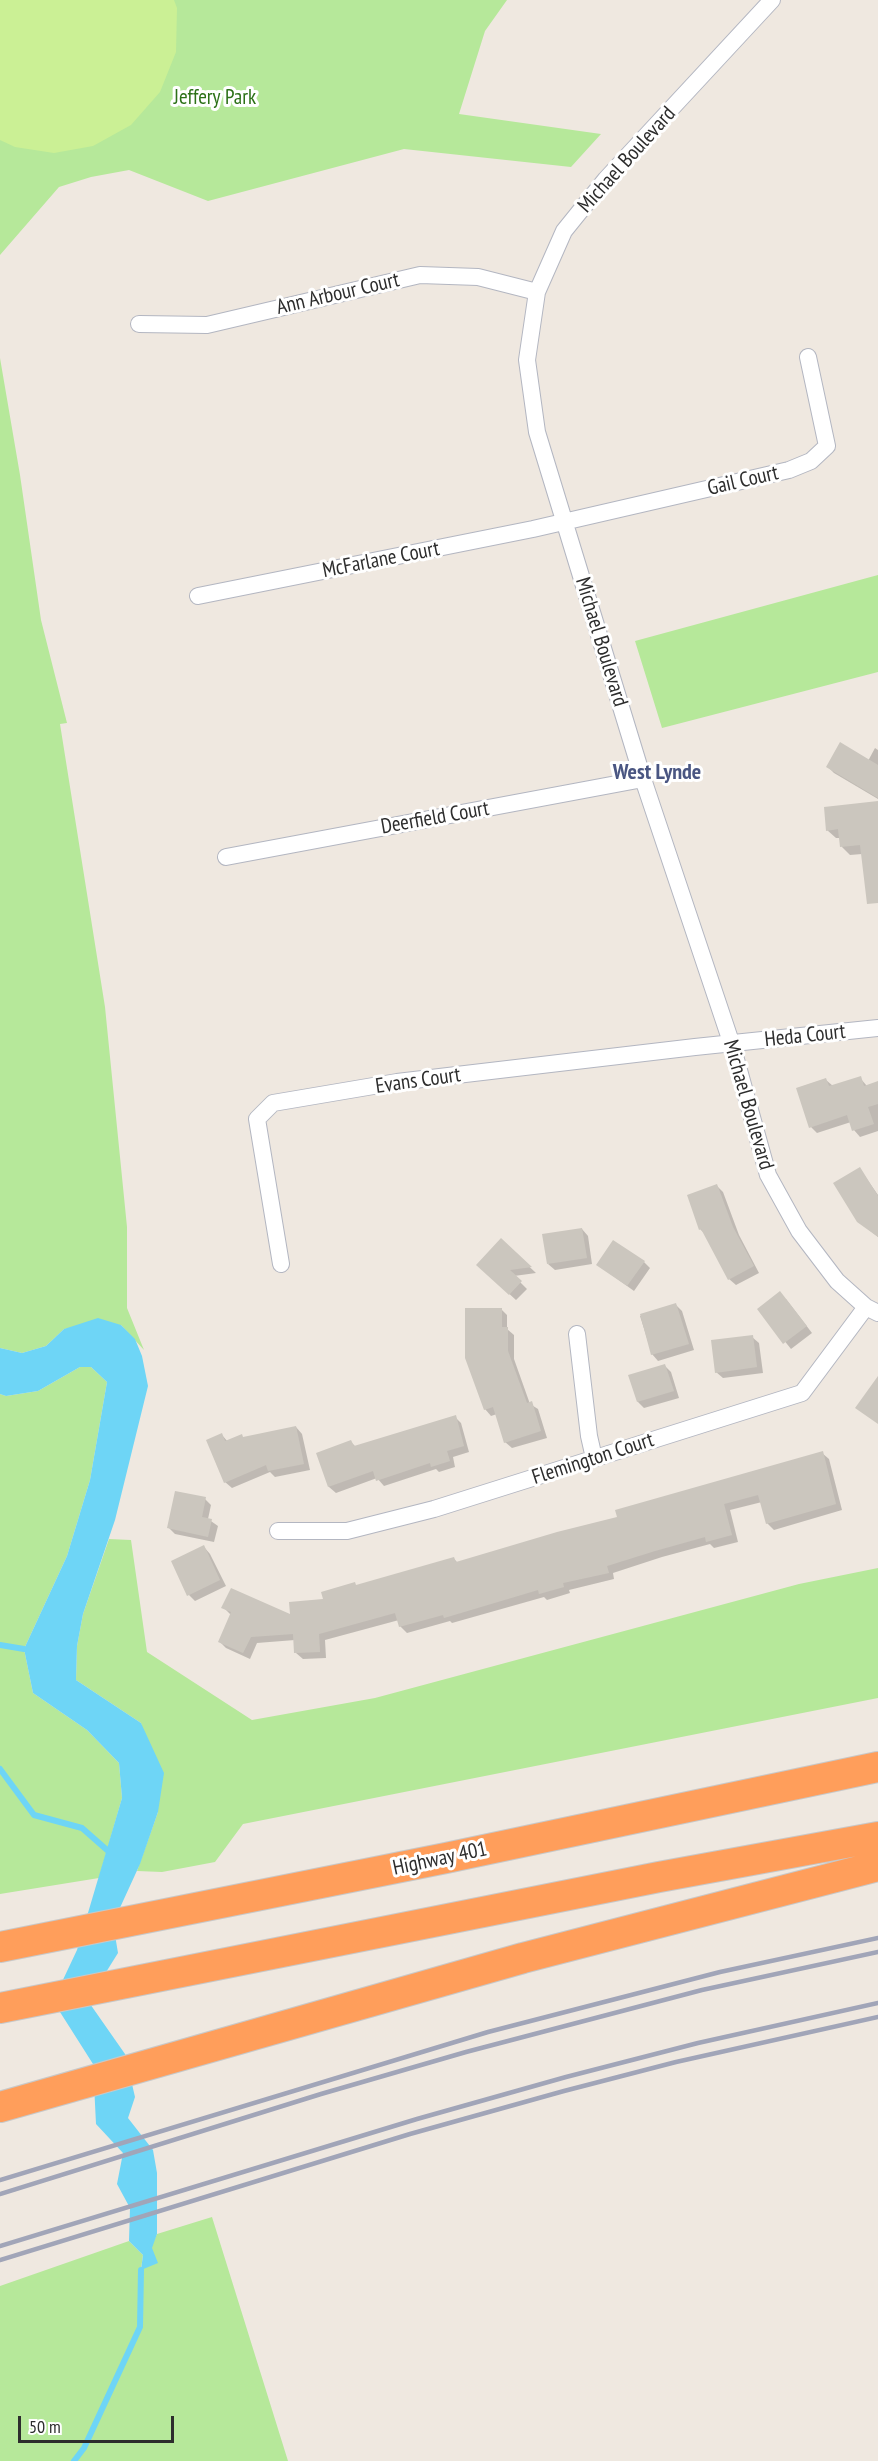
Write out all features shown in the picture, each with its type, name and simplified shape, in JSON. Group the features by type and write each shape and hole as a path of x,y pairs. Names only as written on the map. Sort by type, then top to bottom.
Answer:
{"highway":[{"name":"Highway 401","path":"0,1947 878,1767"},
{"path":"0,2008 659,1877 878,1837"},
{"path":"0,2107 523,1958 878,1866"}],"street":[{"name":"Michael Boulevard","path":"772,0 606,179 564,231 537,292 527,360 537,432 643,779 732,1045 768,1175 799,1231 837,1281 872,1310"},
{"name":"Ann Arbour Court","path":"139,324 207,325 420,275 478,277 537,292"},
{"name":"Gail Court","path":"564,522 789,470 811,461 827,446 808,357"},
{"name":"McFarlane Court","path":"198,596 564,522"},
{"name":"Deerfield Court","path":"226,857 643,779"},
{"name":"Heda Court","path":"732,1045 878,1028"},
{"name":"Evans Court","path":"281,1264 257,1119 273,1103 397,1082 695,1047 732,1045"},
{"name":"Flemington Court","path":"278,1531 347,1531 434,1509 802,1393 872,1310"},
{"path":"577,1334 594,1458"}],"green space":[{"name":"Jeffery Park","path":"0,0 507,0 485,31 459,114 601,134 571,167 404,149 208,201 129,170 91,177 59,187 0,255"},
{"path":"0,0 174,0 177,8 176,52 160,92 131,125 93,146 54,153 15,147 0,140"},
{"path":"0,358 41,620 67,723 60,724 105,1007 127,1227 127,1308 144,1350 121,1325 64,1329 46,1346 22,1353 0,1348"},
{"path":"878,575 878,672 662,728 635,641"},
{"path":"80,1367 91,1367 107,1382 90,1480 67,1556 24,1649 33,1693 87,1730 119,1763 122,1798 99,1878 0,1894 0,1394 6,1396 38,1391"},
{"path":"109,1539 131,1540 147,1652 252,1720 375,1698 799,1584 878,1568 878,1698 243,1824 215,1862 162,1872 137,1871 158,1812 141,1723 76,1680 77,1646 83,1614"},
{"path":"212,2217 288,2461 0,2461 0,2286 129,2241 143,2255 141,2269 157,2234"}],"water":[{"path":"98,1318 121,1325 135,1339 142,1356 148,1386 115,1520 83,1614 77,1646 76,1680 141,1723 164,1773 158,1812 140,1864 113,1923 118,1953 88,2001 125,2054 135,2097 128,2118 153,2150 157,2173 157,2234 152,2248 158,2263 141,2270 143,2255 129,2241 130,2208 117,2184 123,2153 96,2124 93,2064 53,2001 77,1950 122,1798 119,1763 87,1730 33,1693 24,1649 67,1556 90,1480 107,1382 91,1367 80,1367 38,1391 6,1396 0,1394 0,1348 22,1353 46,1346 64,1329"}],"building":[{"path":"840,742 878,765 878,798 826,767"},
{"path":"878,801 878,903 867,904 860,845 840,847 838,829 826,831 824,807"},
{"path":"861,1076 864,1086 878,1081 878,1104 868,1107 874,1124 852,1131 847,1115 809,1128 796,1088 826,1078 829,1086"},
{"path":"860,1167 878,1196 878,1237 857,1222 833,1183"},
{"path":"717,1184 733,1227 754,1266 728,1280 701,1229 699,1230 687,1195"},
{"path":"582,1228 587,1258 547,1264 542,1234"},
{"path":"501,1238 532,1267 510,1270 522,1281 509,1295 476,1265"},
{"path":"613,1240 645,1261 627,1286 596,1265"},
{"path":"780,1291 807,1326 783,1344 757,1309"},
{"path":"676,1303 689,1344 651,1355 640,1314"},
{"path":"465,1308 502,1308 502,1327 508,1327 508,1351 527,1403 532,1401 541,1431 504,1443 493,1407 484,1410 465,1358"},
{"path":"753,1335 757,1367 715,1373 711,1340"},
{"path":"665,1364 674,1391 637,1402 628,1375"},
{"path":"878,1376 878,1424 855,1408"},
{"path":"456,1415 464,1446 447,1451 450,1461 431,1467 430,1463 376,1481 373,1471 328,1487 316,1453 351,1440 354,1446"},
{"path":"296,1426 304,1464 268,1471 266,1465 224,1483 206,1440 222,1433 225,1441 242,1434 243,1437"},
{"path":"823,1451 836,1504 766,1524 758,1495 724,1504 732,1535 706,1542 705,1537 655,1551 607,1566 609,1573 563,1583 564,1587 539,1594 538,1590 444,1618 443,1615 399,1627 395,1613 319,1634 320,1652 294,1653 293,1634 251,1637 243,1653 218,1642 231,1612 221,1608 231,1588 290,1614 289,1602 323,1599 321,1592 355,1582 356,1585 454,1557 456,1562 617,1517 615,1510"},
{"path":"175,1491 206,1497 202,1517 212,1519 208,1537 167,1528"},
{"path":"204,1545 220,1580 187,1596 171,1561"}],"waterway":[{"path":"0,1645 24,1649"},
{"path":"0,1769 34,1815 82,1828 107,1850"},
{"path":"74,2461 84,2448 140,2327 141,2270"}],"railway":[{"path":"0,2180 488,2032 720,1972 878,1938"},
{"path":"0,2194 321,2094 466,2052 702,1990 878,1952"},
{"path":"0,2246 417,2119 566,2077 698,2043 878,2003"},
{"path":"0,2260 410,2134 564,2091 676,2062 878,2017"}],"district":[{"name":"West Lynde","path":"657,773"}]}
